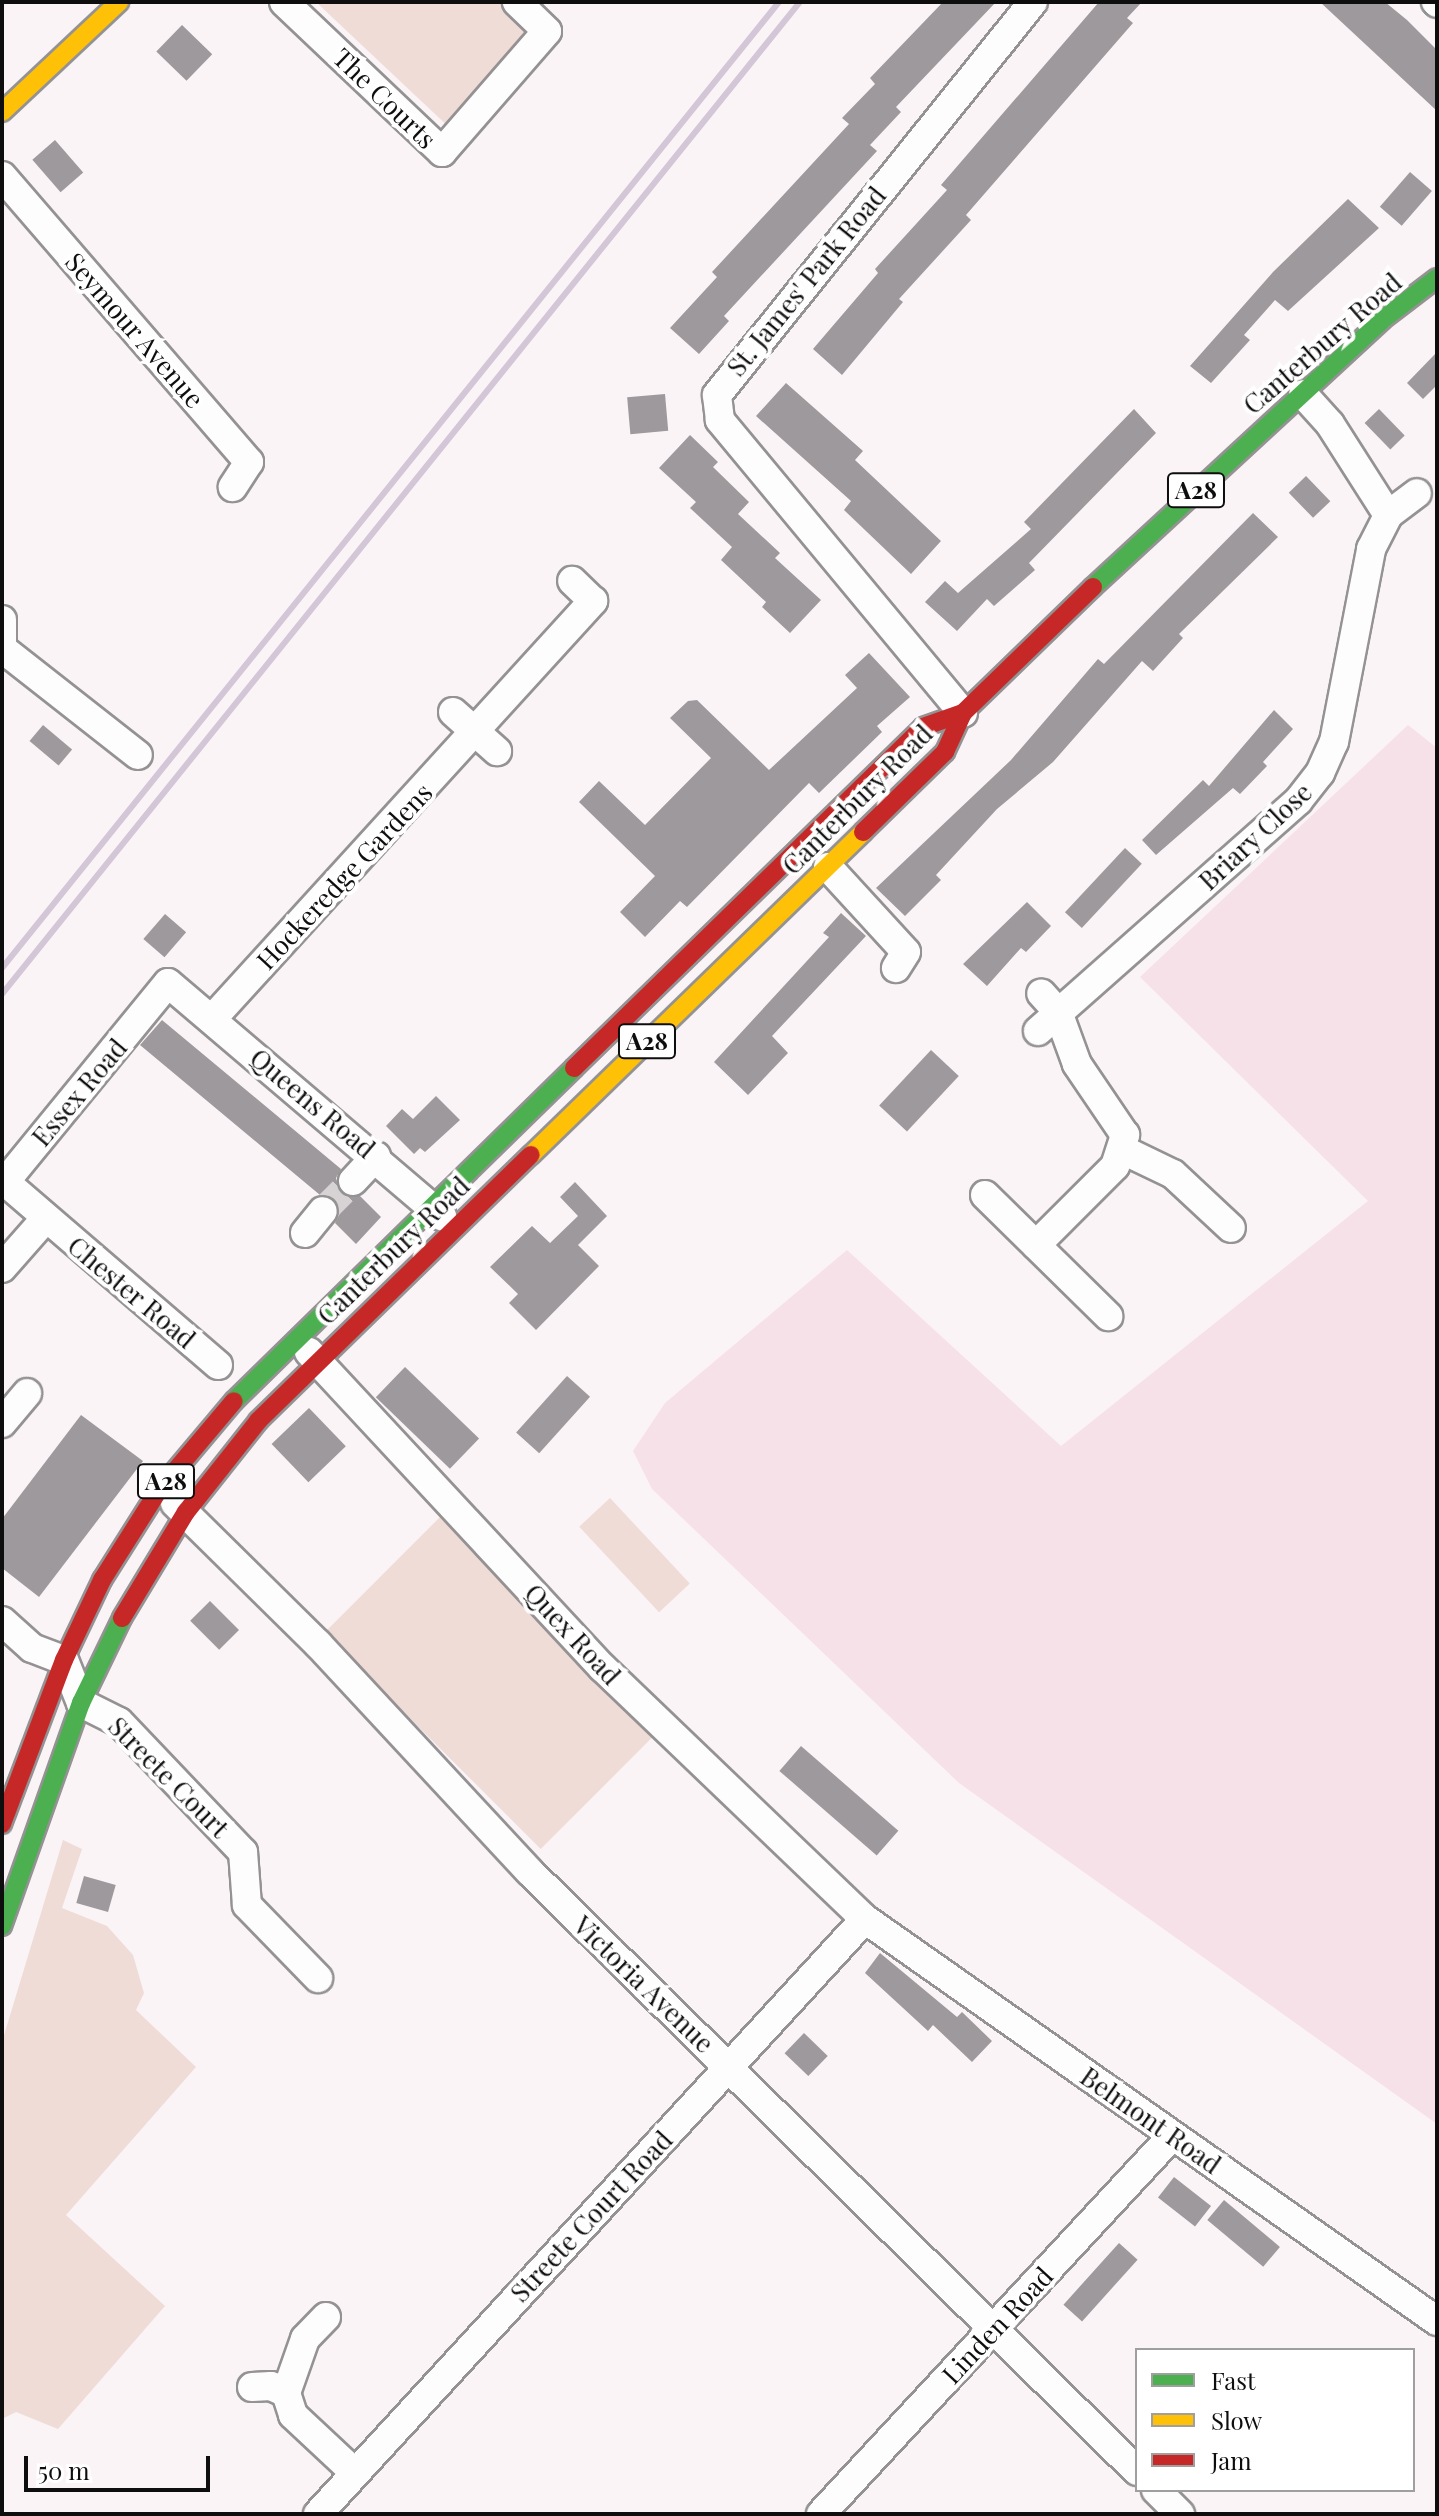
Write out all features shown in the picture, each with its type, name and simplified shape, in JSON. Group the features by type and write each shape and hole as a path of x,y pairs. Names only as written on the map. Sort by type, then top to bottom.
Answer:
{"main road":[{"path":"2,112 119,2"},
{"name":"Canterbury Road","path":"2,1926 81,1703 114,1630 186,1512 258,1421 316,1360 945,752 963,713 1303,394 1437,278"},
{"name":"Canterbury Road","path":"2,1824 64,1660 102,1580 159,1490 212,1422 429,1205 923,727 963,713"}],"street":[{"name":"The Courts","path":"284,2 442,152 547,31 517,2"},
{"name":"St. James' Park Road","path":"963,713 720,420 717,395 1033,2"},
{"name":"Seymour Avenue","path":"2,176 249,462 233,487"},
{"path":"1303,394 1330,424 1388,515"},
{"name":"Briary Close","path":"1123,1150 1121,1124 1077,1064 1046,1012 1298,801 1320,773 1334,742 1371,549 1388,515 1417,493"},
{"name":"Hockeredge Gardens","path":"212,1019 486,742 593,601 572,581"},
{"path":"3,637 138,755"},
{"path":"453,712 486,742"},
{"path":"828,867 906,952 896,968"},
{"name":"Queens Road","path":"168,983 376,1156 454,1227"},
{"name":"Essex Road","path":"45,1219 5,1182 168,983"},
{"path":"1036,1245 1115,1166 1123,1150 1173,1174 1231,1228"},
{"path":"353,1181 376,1156"},
{"path":"985,1195 1108,1316"},
{"path":"2,1268 45,1219"},
{"name":"Chester Road","path":"45,1219 218,1365"},
{"name":"Quex Road","path":"294,1337 603,1668 865,1919"},
{"path":"2,1423 27,1393"},
{"name":"Victoria Avenue","path":"159,1490 186,1512 318,1644 529,1871 1135,2469"},
{"path":"2,1621 32,1648 64,1660 81,1703"},
{"name":"Streete Court","path":"81,1703 119,1722 243,1852 247,1905 318,1978"},
{"name":"Streete Court Road","path":"318,2514 865,1919"},
{"name":"Belmont Road","path":"865,1919 1437,2321"},
{"name":"Linden Road","path":"821,2514 1172,2136"},
{"path":"326,2317 305,2339 286,2393 293,2415 355,2473"},
{"path":"252,2387 271,2386 286,2393"},
{"path":"1158,2492 1180,2514"}],"shaded area":[{"path":"316,2 515,2 545,29 452,130"},
{"path":"1408,725 1437,748 1437,2124 959,1783 652,1489 633,1451 665,1403 847,1250 1061,1446 1368,1201 1140,977"},
{"path":"610,1498 690,1584 659,1612 579,1527"},
{"path":"441,1516 657,1732 541,1849 324,1633"},
{"path":"63,1840 82,1849 62,1908 107,1926 133,1955 144,1993 136,2010 196,2067 66,2215 165,2306 58,2429 16,2412 2,2419 2,2042"}],"building":[{"path":"943,2 996,2 896,107 901,112 870,145 877,151 724,316 729,321 699,354 670,328 717,277 712,272 849,124 842,118 875,84 870,78"},
{"path":"1099,2 1142,2 1127,18 1133,23 966,215 971,220 899,299 903,302 842,375 813,349 878,273 875,269 947,190 941,185"},
{"path":"1320,2 1385,2 1407,20 1437,50 1437,111"},
{"path":"182,25 212,54 187,81 156,52"},
{"path":"55,140 83,172 61,192 32,160"},
{"path":"1410,172 1432,191 1402,226 1380,207"},
{"path":"1348,199 1379,228 1288,311 1275,300 1244,335 1250,340 1211,383 1190,366 1273,272"},
{"path":"1437,352 1437,385 1423,399 1407,383"},
{"path":"786,383 863,451 855,460 941,541 911,574 844,510 851,501 756,416"},
{"path":"665,394 668,431 630,434 627,397"},
{"path":"1134,409 1156,433 1029,563 1035,570 994,606 987,599 957,631 925,602 945,581 958,593 1031,529 1024,522"},
{"path":"1379,409 1405,436 1390,450 1365,423"},
{"path":"690,435 718,462 713,467 749,502 738,514 780,553 775,558 821,600 790,633 762,607 766,602 721,560 732,547 690,508 696,502 659,468"},
{"path":"1306,476 1330,501 1313,518 1289,493"},
{"path":"1253,513 1278,537 1179,634 1183,638 1153,671 1142,661 1053,762 997,809 936,875 941,880 905,916 876,888 1011,760 1098,659 1104,664"},
{"path":"869,653 910,697 877,726 882,732 819,793 809,783 687,907 680,901 645,937 620,912 655,876 579,802 599,781 645,825 711,758 670,718 688,701 697,700 769,770 857,688 845,675"},
{"path":"1274,710 1293,729 1263,762 1267,766 1240,794 1233,788 1156,855 1142,840 1203,780 1209,786"},
{"path":"43,725 72,749 59,766 30,741"},
{"path":"1125,848 1142,864 1082,928 1065,912"},
{"path":"1027,902 1051,926 1026,952 1021,948 987,986 963,964"},
{"path":"841,913 866,936 772,1036 788,1053 748,1095 714,1062 829,937 823,933"},
{"path":"165,914 186,932 164,957 143,939"},
{"path":"162,1020 341,1169 336,1178 341,1193 360,1196 381,1217 356,1244 335,1223 340,1213 334,1198 320,1195 140,1045"},
{"path":"931,1050 959,1076 907,1131 879,1106"},
{"path":"436,1096 460,1120 425,1152 420,1148 414,1154 386,1126 402,1109 413,1119"},
{"path":"575,1182 607,1216 578,1245 599,1266 536,1330 509,1303 518,1294 490,1267 532,1226 550,1243 578,1216 560,1197"},
{"path":"405,1367 479,1439 450,1469 376,1397"},
{"path":"567,1376 590,1397 539,1453 516,1432"},
{"path":"309,1408 346,1446 308,1482 272,1444"},
{"path":"81,1415 143,1461 39,1597 2,1568 2,1519"},
{"path":"210,1601 239,1630 219,1650 190,1621"},
{"path":"801,1746 898,1831 877,1856 779,1771"},
{"path":"84,1876 116,1885 108,1912 76,1903"},
{"path":"880,1953 957,2017 962,2012 992,2041 972,2062 933,2025 928,2031 865,1973"},
{"path":"804,2033 828,2056 808,2076 785,2053"},
{"path":"1174,2177 1211,2206 1195,2226 1158,2197"},
{"path":"1224,2200 1280,2247 1263,2267 1207,2220"},
{"path":"1119,2243 1138,2260 1082,2321 1063,2305"}],"tunnel":[{"path":"323,1211 353,1181"}],"railway":[{"path":"2,968 779,2"},
{"path":"2,994 800,2"}],"traffic: fast":[{"path":"1093,587 1382,320 1437,278"},
{"path":"234,1401 574,1068"},
{"path":"2,1926 81,1703 122,1618"}],"traffic: slow":[{"path":"2,112 119,2"},
{"path":"531,1155 863,832"}],"traffic: jam":[{"path":"863,832 945,752 963,713 1093,587"},
{"path":"574,1068 923,727 963,713"},
{"path":"122,1618 186,1512 258,1421 531,1155"},
{"path":"2,1824 64,1660 102,1580 159,1490 234,1401"}]}
